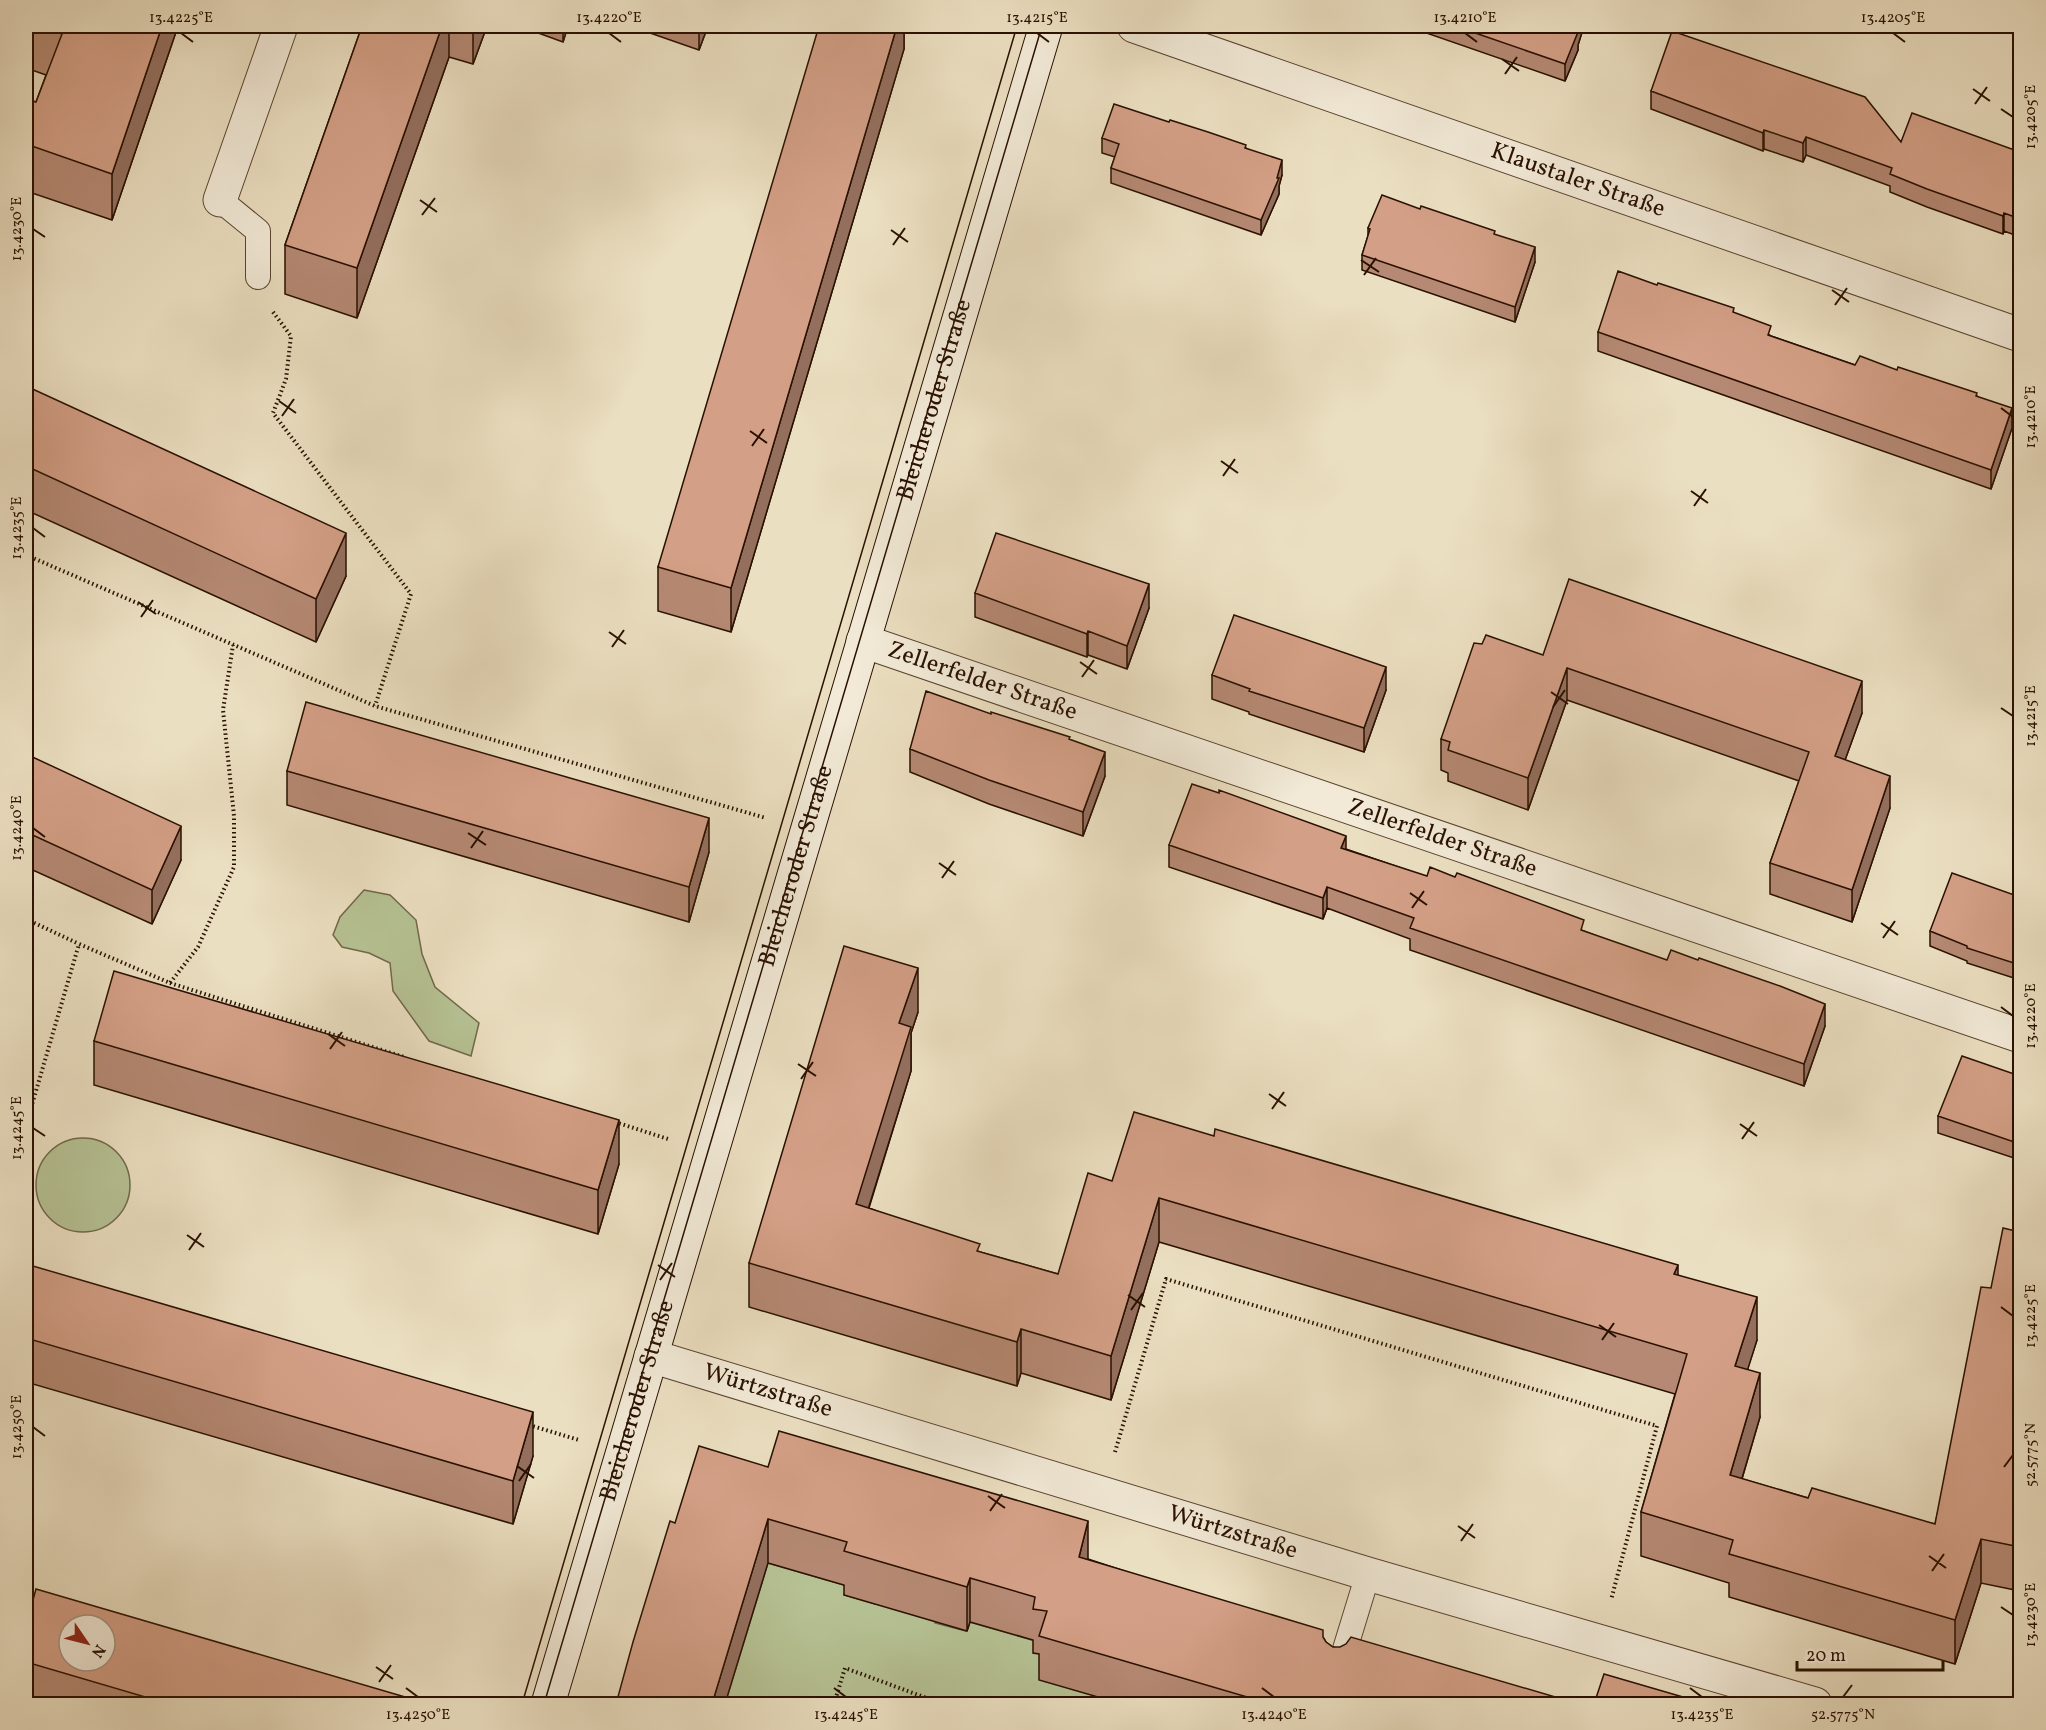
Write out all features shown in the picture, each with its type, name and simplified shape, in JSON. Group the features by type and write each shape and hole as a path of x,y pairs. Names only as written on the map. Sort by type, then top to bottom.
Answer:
{"street":[{"path":"220,200 281,26"},
{"name":"Bleicheroder Straße","path":"548,1704 1046,26"},
{"name":"Klaustaler Straße","path":"1134,26 2020,335"},
{"name":"Zellerfelder Straße","path":"863,641 2020,1036"},
{"name":"Würtzstraße","path":"651,1356 1368,1574 1815,1704"}],"lane":[{"path":"220,200 258,231 258,277"},
{"path":"1337,1677 1368,1574"}],"path":[{"path":"258,277 258,292 291,336 286,378 273,413 411,594 375,706"},
{"path":"26,555 375,706 807,830"},
{"path":"170,984 198,947 234,867 234,816 223,710 233,645"},
{"path":"26,919 170,984 408,1058"},
{"path":"26,1125 79,944"},
{"path":"612,1121 668,1139"},
{"path":"1115,1452 1166,1279 1201,1289 1657,1426 1611,1600"},
{"path":"523,1423 579,1440"},
{"path":"834,1704 844,1668 943,1704"}],"green space":[{"path":"364,890 390,895 416,920 422,954 435,987 479,1023 471,1056 429,1041 393,991 390,963 369,953 342,947 333,935 340,917"},
{"path":"83,1138 101,1142 116,1152 126,1167 130,1185 126,1203 116,1218 101,1228 83,1232 65,1228 50,1218 40,1203 36,1185 40,1167 50,1152 65,1142"},
{"path":"768,1563 847,1586 844,1595 875,1604 937,1612 935,1623 966,1631 970,1622 1035,1641 1047,1655 1113,1702 1112,1704 725,1704"}],"building":[{"path":"38,26 162,26 112,174 26,144 26,99 36,102 62,34"},
{"path":"362,26 442,26 357,268 285,245"},
{"path":"819,26 897,26 731,588 658,567"},
{"path":"1455,26 1578,26 1576,31 1578,32 1565,64"},
{"path":"1672,31 1865,97 1901,142 1912,113 2020,152 2020,219 2004,213 2003,216 1927,189 1890,174 1892,168 1806,137 1803,143 1764,130 1763,133 1651,91"},
{"path":"1114,104 1208,132 1246,145 1245,148 1282,160 1277,178 1279,178 1261,220 1111,168 1119,144 1102,138"},
{"path":"1382,195 1420,209 1421,206 1495,231 1494,234 1535,247 1515,307 1362,255 1370,229 1368,228"},
{"path":"1618,271 1734,308 1733,312 1771,326 1768,335 1855,365 1860,356 1897,370 1898,367 1977,393 1976,396 2012,408 1991,470 1598,332"},
{"path":"26,386 346,533 316,599 26,466"},
{"path":"996,533 1149,584 1127,646 1088,631 1087,634 975,593"},
{"path":"1569,579 1862,681 1835,756 1890,776 1852,890 1770,863 1809,752 1567,668 1528,778 1448,750 1450,742 1441,739 1474,643 1482,644 1486,635 1543,655"},
{"path":"1234,615 1386,667 1364,728 1249,691 1250,689 1212,675"},
{"path":"926,691 991,714 991,712 1070,737 1069,739 1105,752 1083,812 989,780 910,749"},
{"path":"306,702 709,818 689,887 287,771"},
{"path":"26,754 181,826 152,890 26,832"},
{"path":"1192,784 1219,793 1219,790 1346,836 1341,848 1427,876 1430,867 1455,877 1457,873 1584,920 1581,930 1667,960 1671,950 1698,960 1699,958 1825,1004 1804,1064 1410,928 1414,918 1327,887 1323,898 1169,845"},
{"path":"1952,873 2020,897 2020,965 1967,948 1967,946 1930,931"},
{"path":"844,946 918,968 899,1023 911,1027 856,1204 980,1244 977,1251 1058,1274 1088,1173 1112,1181 1134,1112 1214,1136 1215,1129 1678,1265 1674,1274 1757,1297 1735,1366 1760,1373 1730,1475 1808,1498 1812,1488 1935,1524 1981,1287 1991,1288 2003,1228 2020,1232 2020,1547 1981,1539 1955,1620 1729,1554 1733,1540 1641,1512 1687,1354 1159,1198 1111,1356 1021,1329 1017,1342 749,1263"},
{"path":"114,971 619,1120 598,1190 94,1041"},
{"path":"1962,1056 2020,1076 2020,1144 1938,1116"},
{"path":"26,1264 533,1412 513,1481 26,1338"},
{"path":"779,1431 1088,1521 1079,1557 1323,1630 1323,1637 1333,1647 1346,1644 1351,1637 1579,1704 1271,1704 1039,1636 1047,1611 1033,1609 1035,1597 970,1578 967,1587 844,1551 847,1542 768,1519 712,1704 616,1704 670,1521 675,1523 699,1446 768,1467"},
{"path":"36,1589 429,1704 169,1704 63,1673 117,1673 117,1613 57,1613 57,1671 26,1662 26,1625"},
{"path":"1604,1674 1707,1704 1594,1704"}],"tram line":[{"path":"522,1704 1017,26"},
{"path":"544,1704 1042,26"}]}
